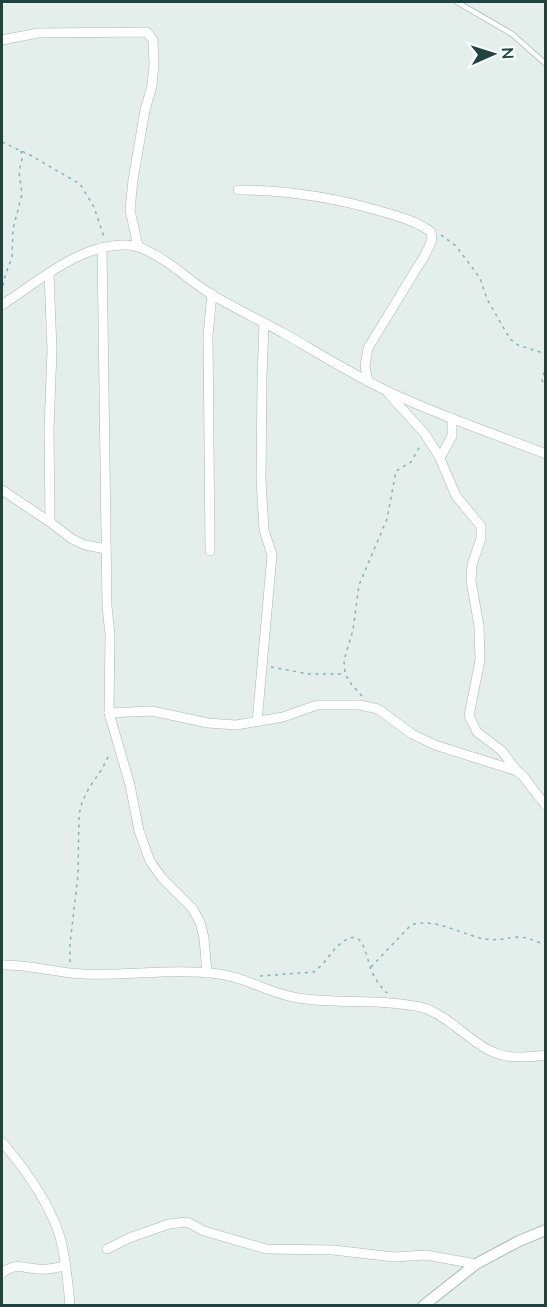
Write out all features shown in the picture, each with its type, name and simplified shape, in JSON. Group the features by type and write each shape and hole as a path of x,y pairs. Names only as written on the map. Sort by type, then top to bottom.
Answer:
{"street":[{"path":"2,40 38,33 147,32 151,35 154,52 153,75 133,180 130,210 138,246"},
{"path":"238,190 299,192 327,198 400,217 431,232 432,240 425,255 368,348 365,366 368,382"},
{"path":"2,305 49,273 104,247 138,246 212,294 368,382 492,435 546,454"},
{"path":"104,247 106,549 110,635 109,713 144,846 150,861 162,878 192,908 200,922 207,973"},
{"path":"49,273 50,522"},
{"path":"210,551 208,335 212,294"},
{"path":"257,722 272,555 264,530 261,480 264,322"},
{"path":"387,391 425,434 440,458 456,496 479,522 482,530 471,573 481,643 469,716 477,732 502,751 546,806"},
{"path":"440,458 452,436 452,418"},
{"path":"2,490 50,522 72,540 106,549"},
{"path":"109,713 152,711 208,723 236,725 283,717 317,705 360,705 386,714 412,734 435,745 517,771"},
{"path":"2,965 23,964 72,974 207,973 237,978 291,997 398,1004 432,1011 486,1050 503,1057 524,1058 546,1055"},
{"path":"2,1142 43,1200 59,1234 66,1265 70,1305"},
{"path":"107,1249 129,1238 169,1224 187,1222 204,1231 266,1250 333,1250 394,1257 426,1255 476,1264"},
{"path":"423,1305 476,1264 519,1241 546,1230"},
{"path":"2,1273 10,1267 17,1266 37,1269 66,1265"}],"lane":[{"path":"457,2 512,34 546,64"}],"path":[{"path":"2,142 21,150 80,184 94,207 104,247"},
{"path":"2,293 4,279 12,257 13,229 22,194 19,172 22,159 21,150"},
{"path":"431,232 442,235 461,252 482,282 487,299 510,339 518,345 546,354"},
{"path":"546,366 542,380 546,390"},
{"path":"374,708 352,686 345,674 344,660 353,630 357,593 387,519 396,471 414,459 425,434"},
{"path":"262,665 309,674 345,674"},
{"path":"72,974 69,953 78,875 79,815 89,788 118,743"},
{"path":"370,968 411,925 417,923 441,926 467,936 488,940 518,937 546,945"},
{"path":"256,976 314,972 343,941 350,937 360,939 370,968 385,991 398,1004"}]}
